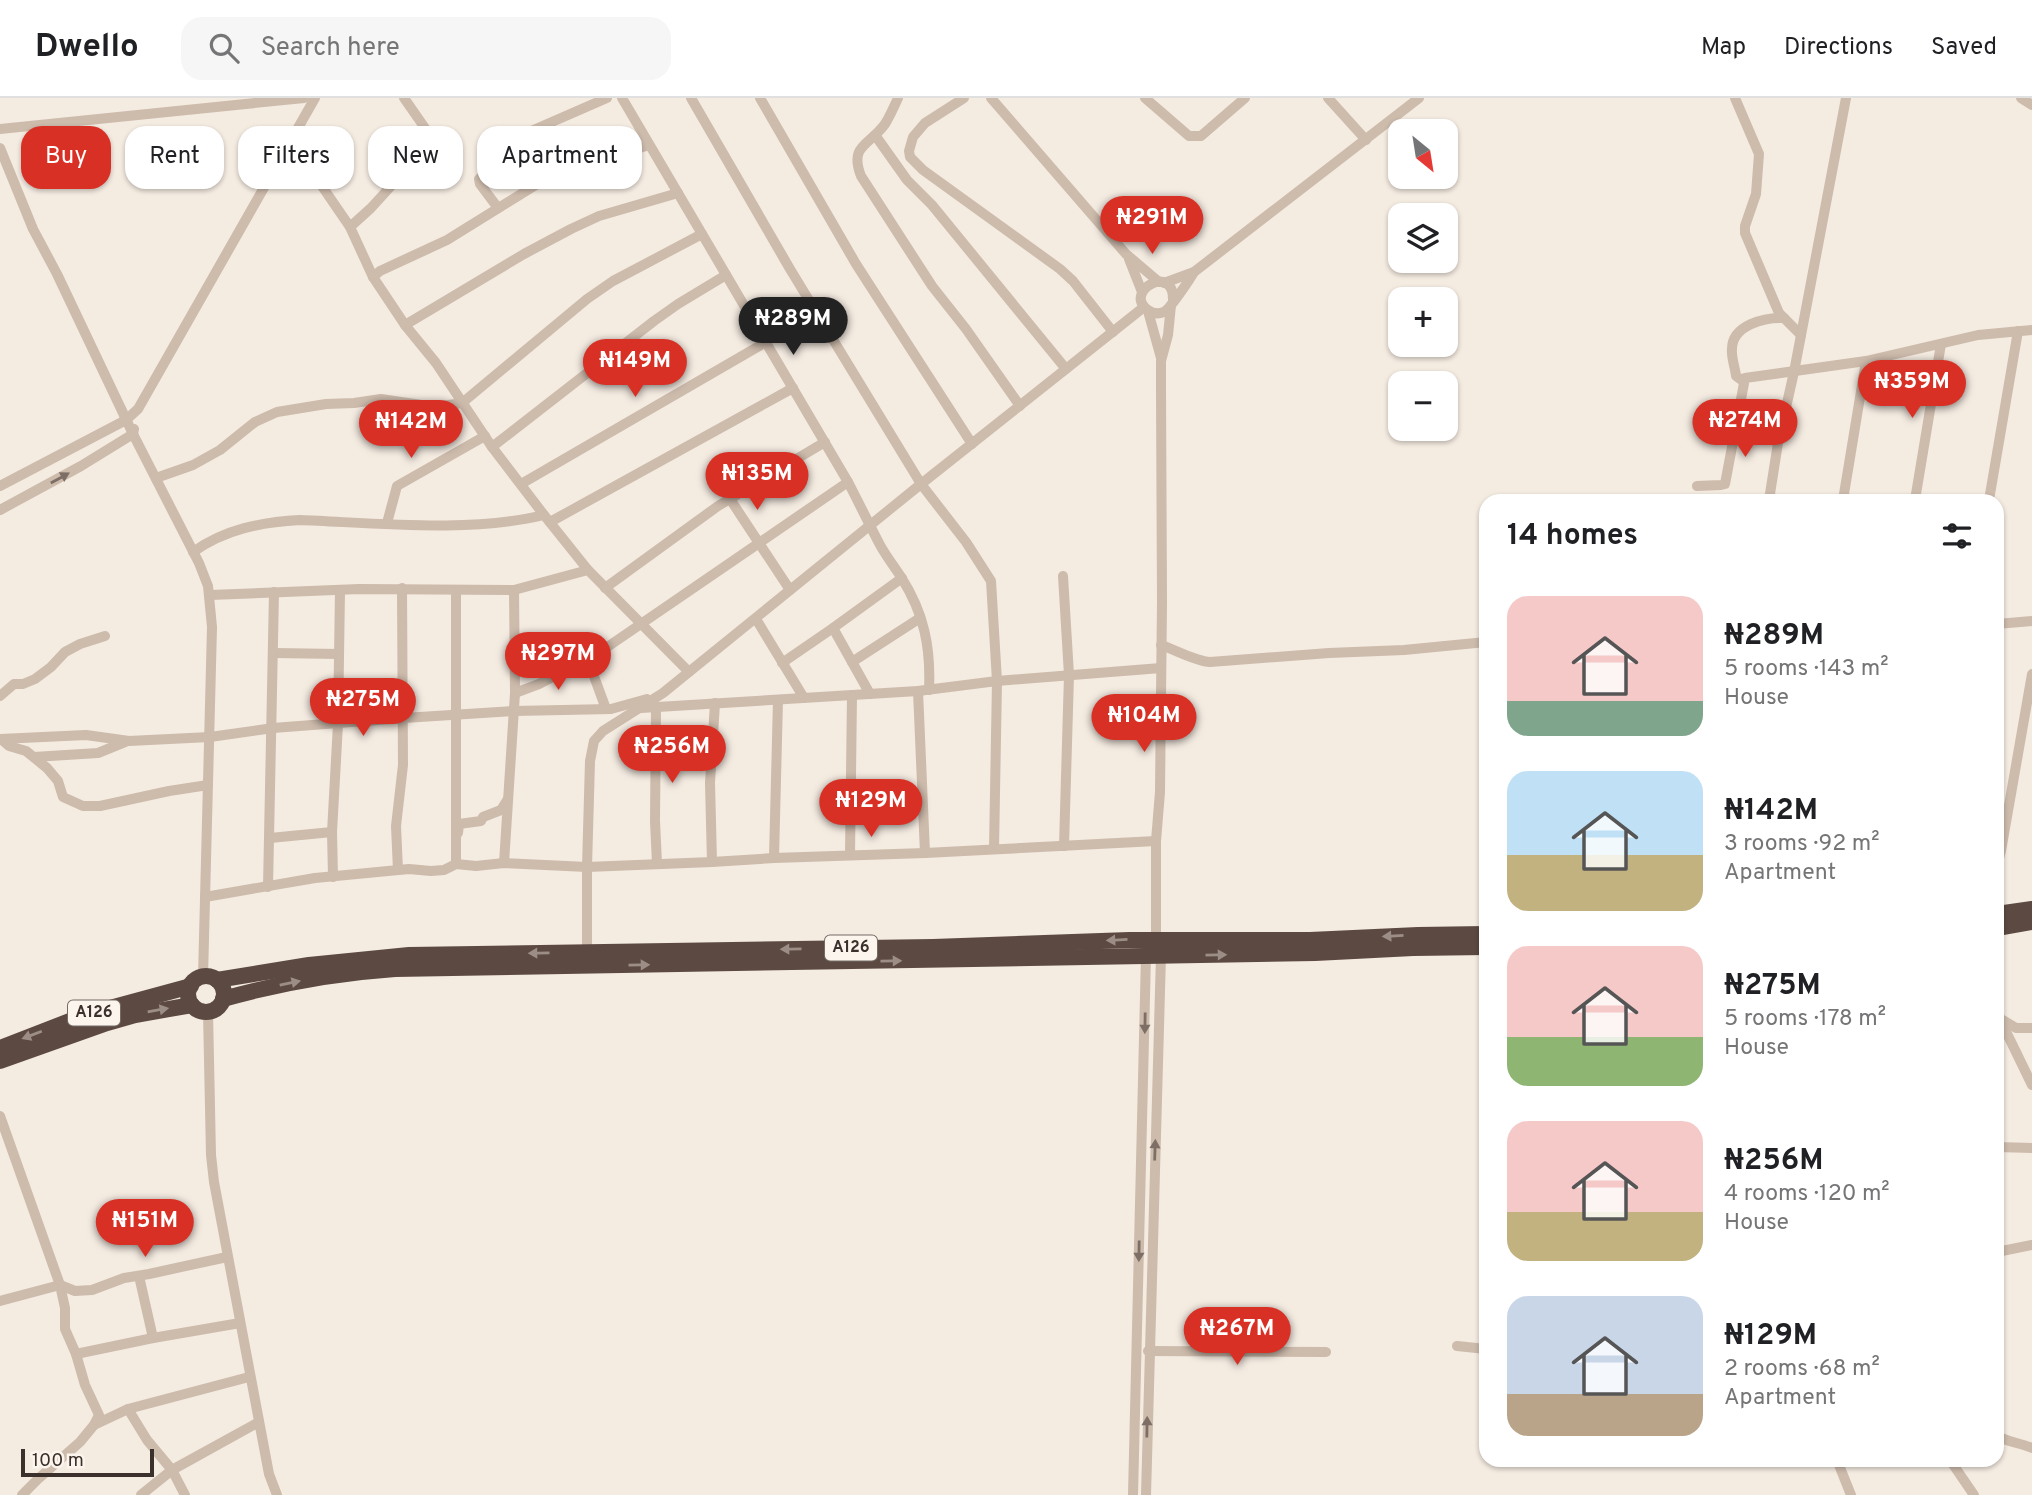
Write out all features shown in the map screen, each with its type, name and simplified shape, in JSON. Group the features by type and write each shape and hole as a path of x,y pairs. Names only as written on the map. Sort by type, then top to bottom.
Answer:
{"highway":[{"path":"2004,913 2032,909"},
{"path":"2004,927 2032,922"},
{"name":"A126","path":"208,1012 218,1008 223,999 262,988 317,977 395,970 924,961 1310,940 1479,934"},
{"name":"A126","path":"0,1048 88,1014 203,981 374,958 933,947 1315,953 1479,947"},
{"path":"208,1012 200,1011 192,1005 188,996 203,981 223,989 223,999"},
{"name":"A126","path":"0,1061 107,1023 192,1005"}],"street":[{"path":"0,129 304,98"},
{"path":"299,126 315,98"},
{"path":"349,227 371,208 432,141 433,136 404,98"},
{"path":"498,208 479,179 502,155 502,147 506,142 607,98"},
{"path":"622,98 848,482 881,547 902,578 926,632 929,655 923,691 925,853"},
{"path":"691,98 790,269 921,484 966,542 991,581 997,681 994,849"},
{"path":"760,98 856,264 972,444"},
{"path":"898,98 886,122 859,150 856,162 861,176 932,286 1020,406"},
{"path":"964,98 925,122 913,136 910,157 923,170 1060,269 1073,281 1112,332"},
{"path":"991,98 1126,254 1171,290 1168,335 1161,361 1160,792 1156,841 1146,1495"},
{"path":"1145,98 1189,136 1201,136 1245,98"},
{"path":"1328,98 1366,140"},
{"path":"1146,309 1163,313 1195,272 1419,98"},
{"path":"1735,98 1759,153 1756,194 1745,233 1780,313 1801,335"},
{"path":"1770,494 1846,98"},
{"path":"2021,98 2032,105"},
{"path":"875,135 907,180 946,221 1066,369"},
{"path":"373,277 380,271 447,240 539,183 567,171 649,145"},
{"path":"0,148 33,229 194,552 208,586 212,627 203,981"},
{"path":"0,486 126,420 138,409 263,189"},
{"path":"324,189 349,227 373,277 405,325 436,363 492,447 588,570 689,672"},
{"path":"405,325 571,229 599,216 678,193"},
{"path":"155,477 193,464 220,450 255,422 277,412 326,404 380,400 435,407 462,403 587,299 613,281 702,234"},
{"path":"1126,254 1142,292 1142,302 1161,361"},
{"path":"1142,292 1149,284 1195,272"},
{"path":"492,447 654,321 726,275"},
{"path":"587,952 590,761 594,741 603,730 663,693 1112,332 1146,309"},
{"path":"1743,381 1736,376 1731,346 1738,332 1759,322 1784,318"},
{"path":"1697,486 1724,484 1743,381 1751,375 1794,372 1866,361 1978,335 2032,330"},
{"path":"1990,494 2018,331"},
{"path":"521,484 766,342"},
{"path":"1916,494 1941,344"},
{"path":"1844,494 1866,361"},
{"path":"194,552 210,540 272,521 468,524 547,519 793,388"},
{"path":"0,510 80,467 133,434 138,409"},
{"path":"387,523 397,486 485,436"},
{"path":"606,588 730,499 825,442"},
{"path":"515,693 588,660 848,482"},
{"path":"730,499 790,590"},
{"path":"210,595 402,588 514,590 588,570"},
{"path":"1063,576 1069,675 1064,846"},
{"path":"782,663 902,578"},
{"path":"398,870 396,826 403,765 404,718 402,588"},
{"path":"333,877 340,590"},
{"path":"504,863 515,693 514,590"},
{"path":"456,864 457,591"},
{"path":"268,887 274,592"},
{"path":"852,662 920,618"},
{"path":"756,619 804,698"},
{"path":"2004,623 2032,621"},
{"path":"834,628 870,694"},
{"path":"0,696 14,684 23,684 45,673 65,652 105,636"},
{"path":"1161,645 1200,661 1210,662 1479,643"},
{"path":"274,653 339,654"},
{"path":"588,660 606,709"},
{"path":"640,708 923,691 997,681 1161,668"},
{"path":"2004,805 2032,674"},
{"path":"0,739 86,735 127,741 209,737 273,728 404,718 606,709 663,693"},
{"path":"850,855 852,695"},
{"path":"775,858 778,700"},
{"path":"712,862 710,783 715,703"},
{"path":"656,707 657,864"},
{"path":"0,739 34,757 58,781 63,797 83,806 100,806 208,785"},
{"path":"34,757 98,752 127,741"},
{"path":"456,864 459,824 481,821 483,817 501,810 509,797"},
{"path":"270,838 332,832"},
{"path":"205,897 333,877 398,870 444,870 456,864 587,867 1156,841"},
{"path":"1133,1495 1155,950"},
{"path":"208,1012 211,1155 250,1377 269,1474 277,1495"},
{"path":"2004,1021 2016,1028 2032,1028"},
{"path":"2004,1031 2032,1085"},
{"path":"0,1116 60,1285 65,1308 65,1329 99,1415 80,1442 22,1495"},
{"path":"2004,1147 2032,1148"},
{"path":"2004,1251 2032,1245"},
{"path":"0,1301 60,1285 75,1291 92,1290 124,1278 227,1257"},
{"path":"139,1276 153,1338"},
{"path":"76,1354 240,1324"},
{"path":"1457,1346 1479,1348"},
{"path":"1149,1350 1326,1352"},
{"path":"94,1425 128,1409 250,1377"},
{"path":"128,1409 147,1440 172,1470 186,1495"},
{"path":"141,1495 172,1470 259,1422"},
{"path":"2004,1440 2032,1448"},
{"path":"1840,1467 1851,1495"},
{"path":"1955,1467 1974,1495"}]}
